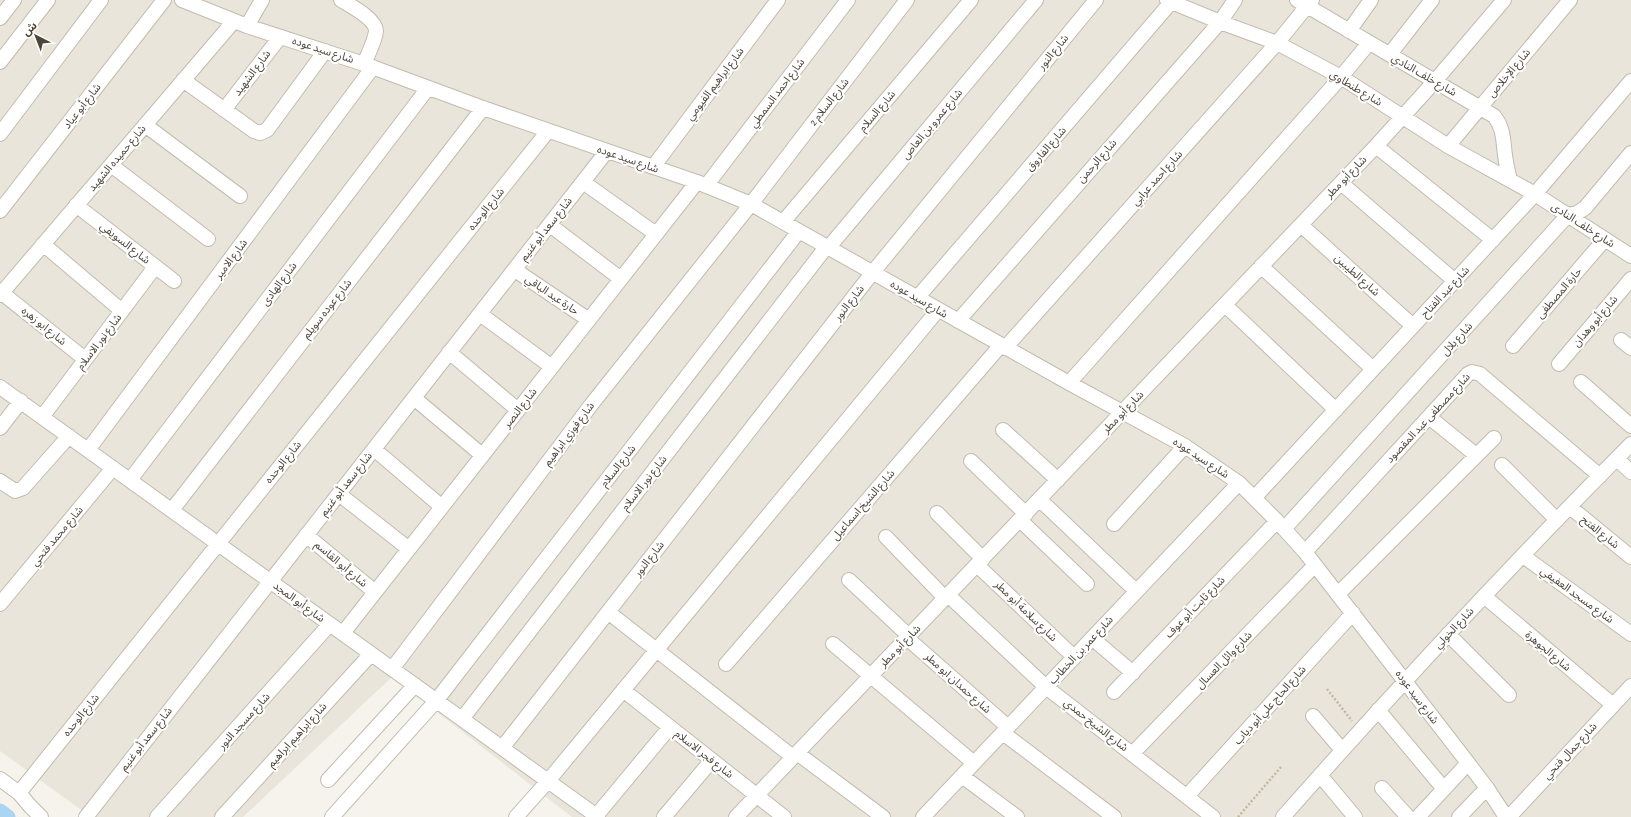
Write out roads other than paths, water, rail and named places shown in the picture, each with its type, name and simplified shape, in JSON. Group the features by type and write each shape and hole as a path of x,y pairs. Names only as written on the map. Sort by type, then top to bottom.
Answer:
{"street":[{"path":"0,18 14,0"},
{"path":"0,62 48,0"},
{"path":"0,134 100,0"},
{"name":"شارع أبو عياد","path":"0,211 164,0"},
{"name":"شارع سيد عوده","path":"182,0 247,26 369,65 483,108 702,184 751,204 1003,347 1185,446 1239,483 1305,552 1487,788 1502,815"},
{"path":"247,26 262,0"},
{"name":"شارع الامير","path":"88,450 369,65 376,33 375,25 370,19 342,0"},
{"name":"شارع ابراهيم الفيومي","path":"652,167 778,0"},
{"name":"شارع احمد السمطي","path":"702,184 848,0"},
{"name":"شارع السلام 2","path":"751,204 907,0"},
{"name":"شارع السلام","path":"783,222 970,0"},
{"name":"شارع عمرو بن العاص","path":"828,247 1036,0"},
{"name":"شارع النور","path":"502,748 873,272 1096,0"},
{"name":"شارع الرحمن","path":"958,321 1220,22 1235,0"},
{"path":"1349,31 1371,0"},
{"path":"1390,54 1432,0"},
{"name":"شارع أبو مطر","path":"736,817 1376,146 1504,0"},
{"name":"شارع الإخلاص","path":"1448,146 1570,0"},
{"name":"شارع طنطاوي","path":"1171,1 1220,22 1277,43 1340,77 1448,146 1535,194"},
{"name":"شارع الفاروق","path":"917,298 1171,1"},
{"name":"شارع خلف النادي","path":"1305,2 1349,31 1494,116 1499,122 1502,130 1506,164 1510,180"},
{"name":"شارع احمد عرابي","path":"1003,347 1277,43 1305,2"},
{"name":"شارع حميده الشهيد","path":"1,294 234,20"},
{"name":"شارع الشهيد","path":"224,110 280,36"},
{"path":"1069,383 1369,43"},
{"path":"183,80 257,133 264,132 325,51"},
{"name":"شارع عبد الفتاح","path":"1254,498 1535,194 1631,81"},
{"name":"شارع الهادى","path":"130,480 428,88"},
{"name":"شارع عوده سويلم","path":"172,510 483,108"},
{"path":"145,125 240,196"},
{"name":"شارع الوحده","path":"19,792 548,131"},
{"path":"1376,146 1493,240"},
{"name":"شارع سعد أبو غنيم","path":"86,817 607,151"},
{"name":"شارع بلال","path":"1280,525 1568,216 1578,213 1585,208 1631,153"},
{"path":"111,165 208,239"},
{"path":"583,182 656,234"},
{"path":"1340,183 1455,281"},
{"name":"شارع النصر","path":"343,633 656,234 702,184"},
{"name":"شارع خلف النادى","path":"1535,194 1605,239 1629,250"},
{"name":"شارع فوزي ابراهيم","path":"392,669 591,405 751,204"},
{"name":"شارع السويفي","path":"76,205 174,281"},
{"path":"550,225 621,279"},
{"name":"شارع الطيبين","path":"1301,225 1413,326"},
{"name":"شارع السلام","path":"332,817 436,700 799,231"},
{"name":"حارة المصطفى","path":"1513,346 1605,239"},
{"path":"43,244 122,311"},
{"name":"شارع نور الاسلام","path":"462,719 828,247"},
{"path":"1261,266 1373,369"},
{"name":"شارع نور الاسلام","path":"42,417 155,267"},
{"name":"حارة عبد الباقي","path":"515,270 589,320"},
{"name":"شارع أبو وهدان","path":"1559,364 1631,279"},
{"name":"شارع ابو زهره","path":"1,294 85,360"},
{"path":"1225,305 1336,410"},
{"path":"516,817 548,781 938,310"},
{"path":"480,314 552,367"},
{"name":"شارع الشيخ اسماعيل","path":"726,664 1003,347"},
{"path":"450,352 518,410"},
{"name":"شارع مصطفى عبد المقصود","path":"1305,552 1468,374 1472,372 1478,372 1600,476"},
{"path":"1580,382 1631,426"},
{"name":"شارع أبو المجد","path":"0,387 597,816"},
{"path":"414,398 482,456"},
{"path":"0,428 21,401"},
{"path":"1429,417 1476,455"},
{"path":"1003,430 1058,480"},
{"path":"0,480 16,491 23,488 69,436"},
{"path":"1338,594 1494,438"},
{"name":"شارع الخولي","path":"1288,815 1342,750 1448,634 1631,444"},
{"path":"1114,524 1185,446"},
{"path":"374,449 442,507"},
{"path":"1617,459 1631,472"},
{"path":"971,461 1087,584"},
{"path":"1502,465 1557,520"},
{"name":"شارع محمد فتحي","path":"0,604 113,468"},
{"name":"شارع عمر بن الخطاب","path":"926,816 1005,730 1239,483"},
{"path":"339,494 409,549"},
{"path":"1040,499 1136,591"},
{"name":"شارع الفتح","path":"1570,507 1631,556"},
{"name":"شارع سلامة أبو مطر","path":"937,513 980,562 1074,657"},
{"name":"شارع ثابت أبو عوف","path":"1114,692 1280,525"},
{"name":"شارع أبو القاسم","path":"306,535 375,592"},
{"name":"شارع الشيخ حمدي","path":"886,537 947,596 1046,687 1213,817"},
{"name":"شارع مسجد العفيفي","path":"1523,556 1631,634"},
{"name":"شارع وائل العسال","path":"1132,754 1315,565"},
{"name":"شارع حمدان ابو مطر","path":"849,580 1005,730 1114,817"},
{"name":"شارع الجوهرة","path":"1484,596 1613,705"},
{"path":"608,612 795,755 883,817"},
{"name":"شارع الحاج علي أبو دياب","path":"1187,796 1353,613"},
{"name":"شارع مسجد النور","path":"157,817 330,624"},
{"path":"1448,634 1509,695"},
{"path":"1092,638 1133,672"},
{"path":"833,644 974,763"},
{"name":"شارع ابراهيم ابراهيم","path":"222,817 371,654"},
{"path":"328,780 415,685"},
{"name":"شارع جمال فتحي","path":"1502,815 1631,686"},
{"name":"شارع فجر الاسلام","path":"623,690 784,817"},
{"path":"1378,710 1444,789"},
{"path":"1313,716 1342,750"},
{"path":"597,816 670,727"},
{"path":"664,817 712,760"},
{"path":"1418,817 1468,763"},
{"path":"1320,775 1355,817"},
{"path":"962,776 1017,817"},
{"path":"0,779 19,792 41,817"},
{"path":"1382,788 1408,817"},
{"path":"1459,817 1487,788"}],"waterway":[{"path":"0,811 8,817"}]}
